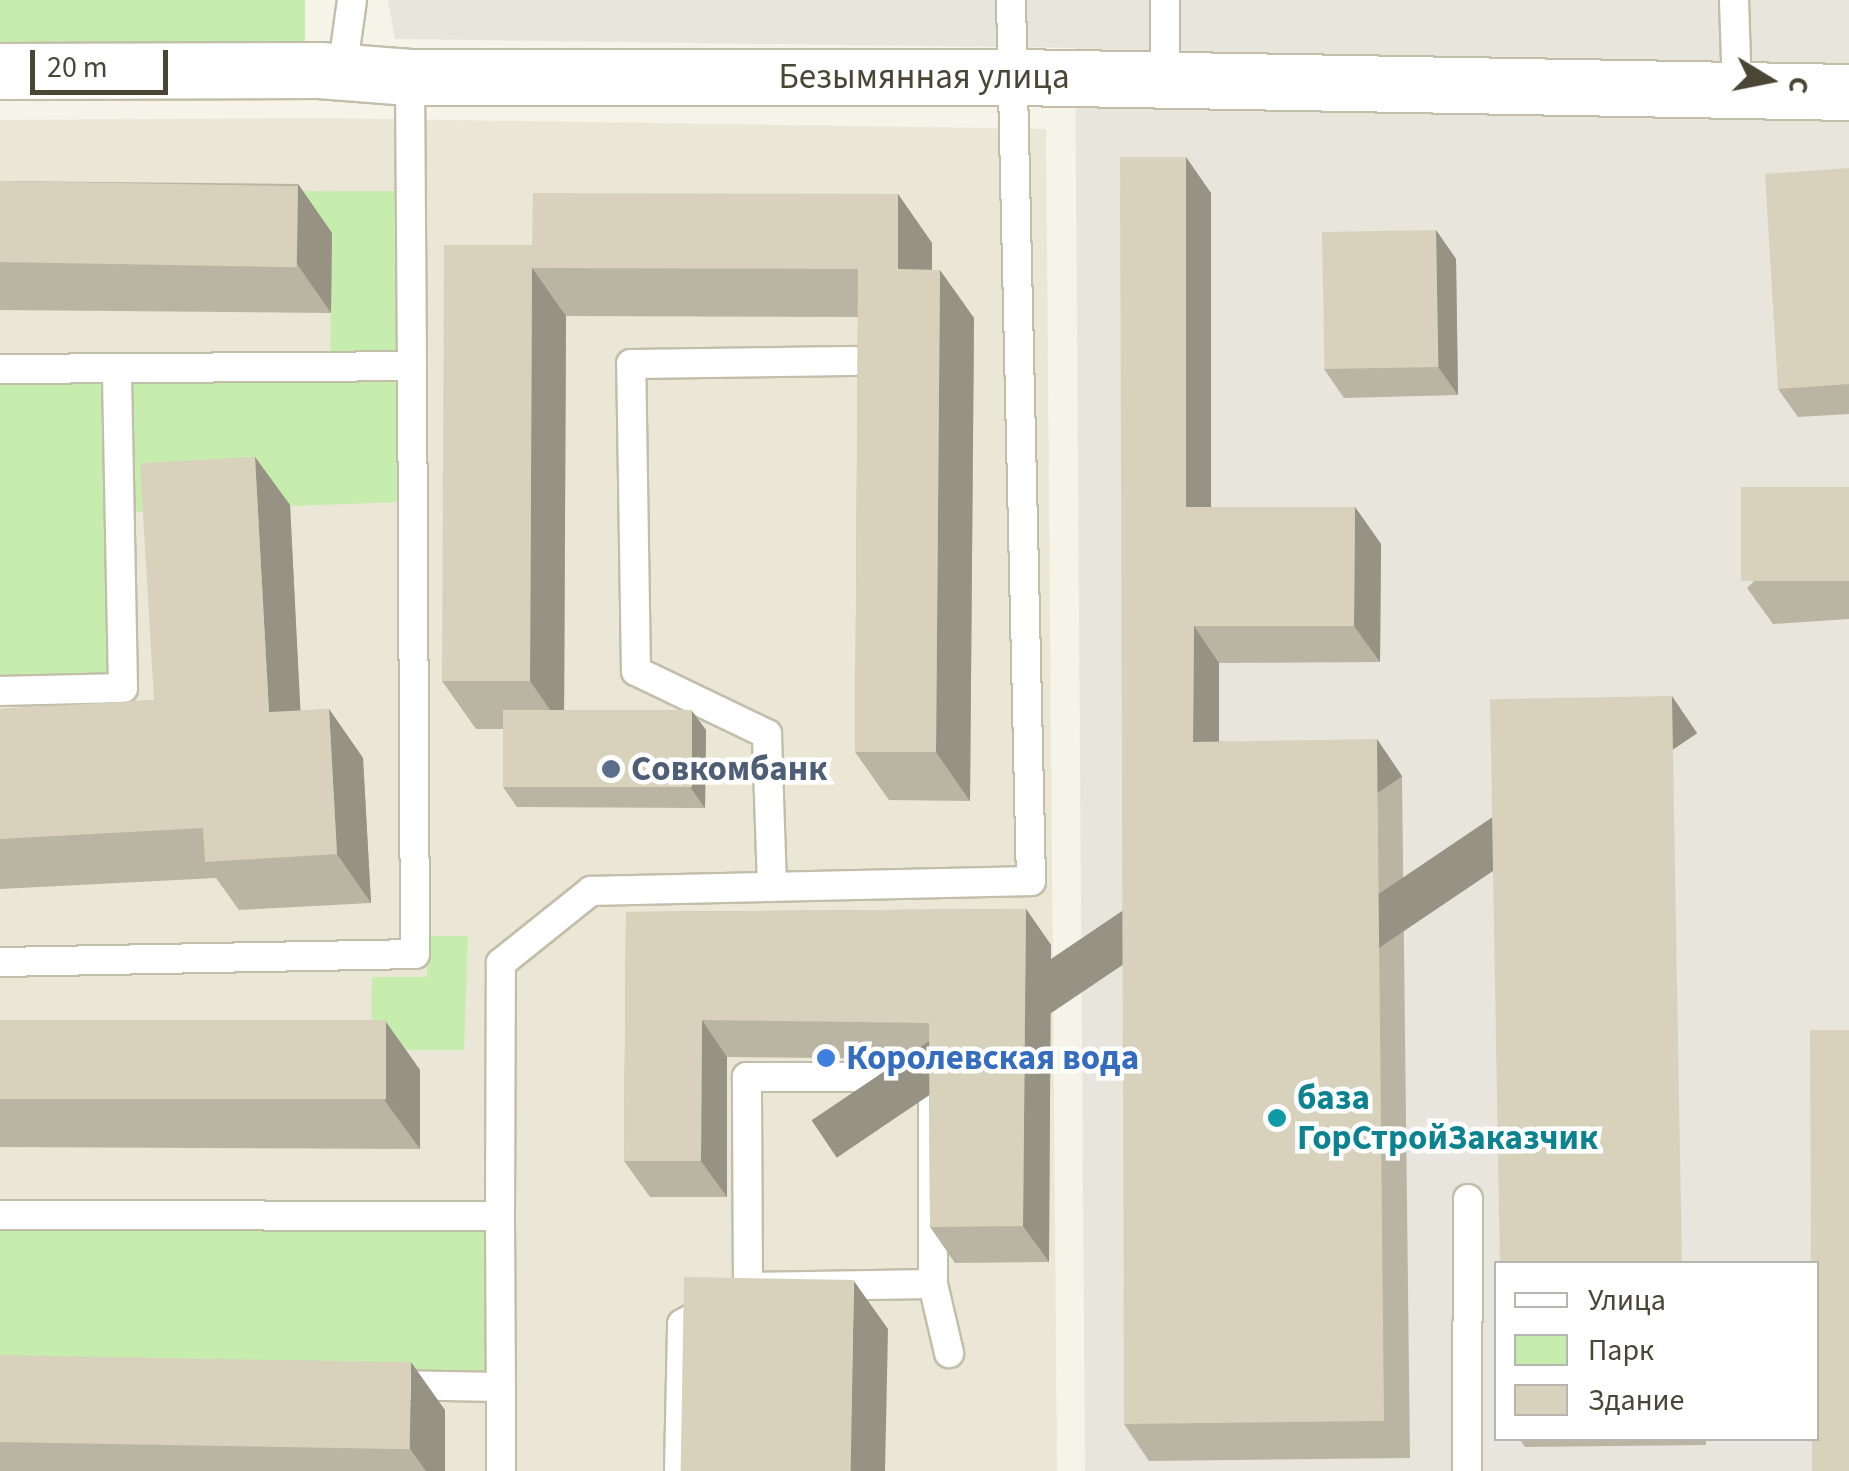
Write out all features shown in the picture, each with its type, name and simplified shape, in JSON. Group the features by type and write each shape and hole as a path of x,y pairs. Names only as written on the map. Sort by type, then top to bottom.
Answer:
{"street":[{"name":"Безымянная улица","path":"0,71 342,72 410,77 1015,76 1849,92"}],"lane":[{"path":"342,72 352,0"},
{"path":"501,1471 501,963 591,891 1031,880 1011,0"},
{"path":"1165,0 1165,78"},
{"path":"1734,0 1737,90"},
{"path":"0,962 415,954 410,77"},
{"path":"772,887 767,734 636,672 631,364 854,361"},
{"path":"0,370 412,366"},
{"path":"0,690 122,688 117,368"},
{"path":"748,1287 747,1076 933,1077 933,1284 949,1353"},
{"path":"1467,1471 1468,1199"},
{"path":"0,1215 500,1216"},
{"path":"679,1471 682,1324 748,1287 933,1284"},
{"path":"366,1384 500,1387"}],"shaded area":[{"path":"388,0 1849,0 1849,1471 1085,1471 1075,48 395,39"},
{"path":"319,118 1046,129 1057,1471 0,1471 0,120"}],"green space":[{"path":"0,0 305,0 305,47 0,47"},
{"path":"397,191 397,502 112,513 117,678 0,683 0,384 330,382 332,234 0,192"},
{"path":"429,936 468,936 464,1050 371,1050 372,977 427,977"},
{"path":"0,1222 494,1222 494,1370 0,1370"}],"building":[{"name":"база ГорСтройЗаказчик","path":"1120,157 1186,157 1186,507 1355,507 1354,626 1194,626 1193,742 1377,739 1384,1421 1124,1424"},
{"path":"1849,168 1849,384 1778,389 1765,174"},
{"path":"0,181 298,186 297,267 0,262"},
{"path":"533,193 898,194 898,269 940,270 936,752 855,752 858,269 532,268 530,681 442,681 444,245 532,245"},
{"path":"1436,230 1438,367 1324,369 1322,232"},
{"path":"255,457 269,712 329,709 337,854 205,862 203,828 0,839 0,709 154,700 140,463"},
{"path":"1741,487 1849,487 1849,581 1741,581"},
{"path":"1672,696 1682,1261 1500,1261 1490,699"},
{"name":"Совкомбанк","path":"503,710 692,710 692,787 503,787"},
{"path":"1026,909 1023,1226 930,1227 929,1023 702,1020 701,1161 624,1161 626,912"},
{"path":"0,1020 386,1020 386,1099 0,1099"},
{"path":"1810,1030 1849,1030 1849,1471 1812,1471 1812,1441 1819,1441 1819,1261 1811,1261"},
{"path":"684,1277 854,1280 851,1471 681,1471"},
{"path":"0,1355 411,1362 409,1449 0,1442"}],"place":[{"name":"Совкомбанк","path":"611,769"},
{"name":"Королевская вода","path":"826,1058"},
{"name":"база ГорСтройЗаказчик","path":"1277,1118"}]}
